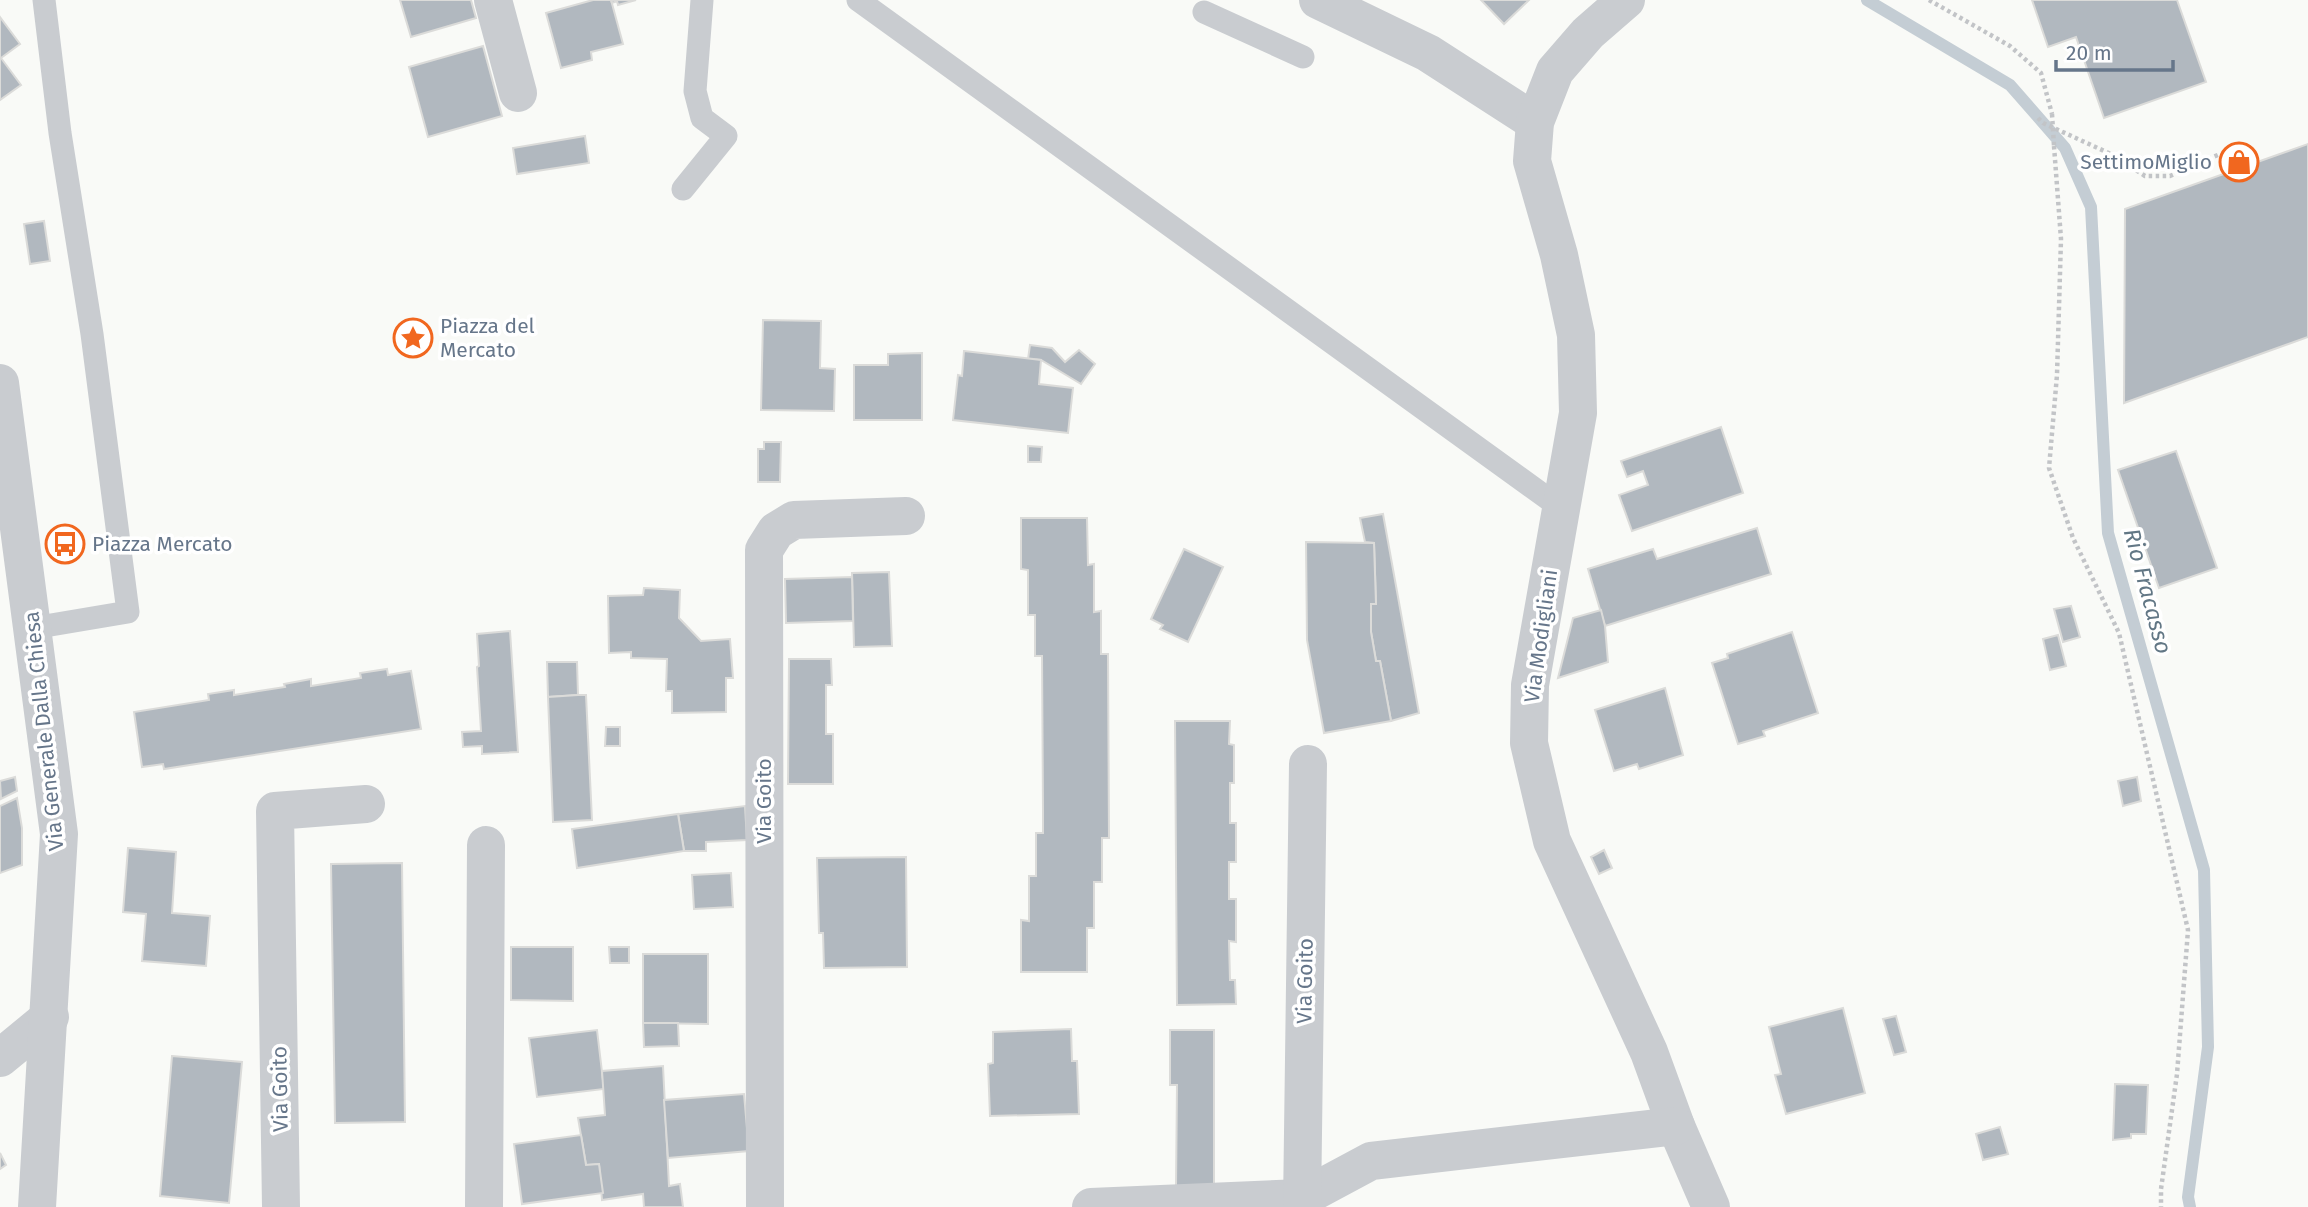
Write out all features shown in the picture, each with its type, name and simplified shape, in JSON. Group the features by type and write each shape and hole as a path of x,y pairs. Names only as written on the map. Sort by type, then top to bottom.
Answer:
{"street":[{"path":"493,0 518,93"},
{"path":"1318,0 1428,53 1535,122"},
{"name":"Via Modigliani","path":"1626,0 1588,33 1555,71 1535,122 1532,161 1559,255 1576,335 1578,413 1530,685 1529,743 1552,841 1648,1052 1711,1207"},
{"name":"Via Generale Dalla Chiesa","path":"0,383 59,834 37,1207"},
{"name":"Via Goito","path":"765,1207 764,550 776,531 794,520 906,516"},
{"name":"Via Goito","path":"1302,1202 1308,764"},
{"name":"Via Goito","path":"281,1207 275,811 366,804"},
{"path":"484,1207 486,845"},
{"path":"0,1058 50,1017"},
{"path":"1091,1207 1302,1202 1371,1161 1676,1126"}],"lane":[{"path":"33,628 128,612 92,334 60,132 44,0"},
{"path":"683,190 726,136 702,118 695,91 702,0"},
{"path":"858,0 1561,508"},
{"path":"1204,12 1303,57"}],"path":[{"path":"1929,0 2010,46 2041,73 2052,114 2061,239 2057,375 2049,468 2073,538 2119,633 2188,930 2177,1074 2161,1189 2161,1207"},
{"path":"2038,118 2113,155 2145,176 2170,176 2220,154"}],"building":[{"path":"400,0 471,0 476,18 411,37"},
{"path":"593,0 611,0 623,44 591,52 592,60 561,68 546,13"},
{"path":"611,0 636,0 618,5 617,1 612,3"},
{"path":"1481,0 1529,0 1504,24"},
{"path":"2032,0 2177,0 2206,82 2104,118 2076,37 2048,47"},
{"path":"0,17 20,44 1,58 21,85 0,100"},
{"path":"483,46 502,116 428,137 409,67"},
{"path":"585,136 589,163 517,174 513,148"},
{"path":"2308,144 2308,337 2124,403 2125,209"},
{"path":"44,221 50,261 30,264 24,224"},
{"path":"763,320 821,321 820,368 835,369 834,411 761,410"},
{"path":"1030,345 1052,348 1065,362 1079,350 1095,364 1081,384 1041,360 1028,359"},
{"path":"964,351 1041,360 1039,384 1073,388 1068,433 953,420 958,375 962,376"},
{"path":"922,353 922,420 854,420 854,365 888,365 888,354"},
{"path":"1721,427 1743,493 1632,531 1619,495 1648,485 1643,471 1627,477 1621,461"},
{"path":"764,442 781,442 780,482 758,482 758,449 764,449"},
{"path":"1028,446 1042,447 1041,462 1028,462"},
{"path":"2176,451 2217,568 2159,588 2118,470"},
{"path":"1383,514 1419,713 1391,721 1380,661 1376,661 1371,632 1371,604 1376,604 1374,543 1365,542 1360,518"},
{"path":"1021,518 1087,518 1088,565 1094,564 1094,612 1101,611 1101,654 1108,654 1109,838 1102,838 1102,882 1094,882 1094,928 1087,928 1087,972 1021,972 1021,920 1029,921 1029,876 1036,876 1036,833 1043,833 1043,811 1042,656 1035,656 1035,615 1028,615 1028,570 1021,569"},
{"path":"1757,528 1771,574 1605,626 1588,569 1653,549 1657,559"},
{"path":"1306,542 1374,543 1376,604 1371,604 1371,632 1376,661 1380,661 1391,721 1324,733 1307,640"},
{"path":"1184,549 1223,567 1188,642 1160,629 1163,625 1151,619"},
{"path":"889,572 892,646 854,647 852,573"},
{"path":"852,577 853,621 786,623 785,579"},
{"path":"644,588 680,590 679,618 701,641 730,639 733,678 726,678 726,712 672,713 672,691 666,691 667,659 631,658 631,652 609,653 608,596 643,595"},
{"path":"2071,606 2080,637 2063,642 2054,609"},
{"path":"1601,610 1608,662 1558,678 1573,618"},
{"path":"510,631 518,752 482,754 482,746 463,747 462,732 481,731 477,634"},
{"path":"1792,632 1818,713 1763,731 1765,736 1738,744 1712,663 1728,658 1727,654"},
{"path":"2058,635 2066,666 2050,670 2043,639"},
{"path":"789,659 831,659 832,685 826,685 826,734 833,734 833,784 788,784"},
{"path":"547,662 577,662 578,695 548,697"},
{"path":"387,669 388,675 411,671 421,729 164,769 163,764 142,767 134,712 209,700 208,694 234,690 234,695 285,687 284,684 311,679 311,686 361,678 360,673"},
{"path":"1665,688 1683,755 1639,769 1637,764 1614,771 1595,710"},
{"path":"586,695 592,820 553,822 548,697"},
{"path":"1175,721 1230,721 1229,744 1234,745 1234,783 1230,783 1230,823 1236,823 1236,862 1229,862 1229,899 1236,899 1236,942 1229,941 1230,980 1235,980 1236,1004 1177,1005"},
{"path":"606,727 620,727 620,746 605,746"},
{"path":"15,777 17,791 1,799 0,781"},
{"path":"2137,777 2141,801 2123,806 2118,781"},
{"path":"17,798 22,828 22,865 0,873 0,806"},
{"path":"745,806 747,840 706,842 706,851 684,851 678,814"},
{"path":"678,814 684,851 577,868 572,829"},
{"path":"128,848 176,852 172,913 210,916 206,966 142,961 146,914 123,912"},
{"path":"1604,850 1612,868 1599,874 1591,857"},
{"path":"906,857 907,967 824,968 823,933 819,933 817,858"},
{"path":"402,863 405,1122 335,1123 331,864"},
{"path":"731,873 733,907 694,909 692,875"},
{"path":"511,947 573,947 573,1001 511,1000"},
{"path":"609,947 629,947 629,963 610,963"},
{"path":"643,954 708,954 708,1024 643,1023"},
{"path":"1843,1008 1865,1093 1786,1114 1775,1075 1781,1074 1769,1027"},
{"path":"1896,1016 1906,1052 1894,1055 1883,1019"},
{"path":"643,1023 678,1023 679,1046 644,1047"},
{"path":"1071,1029 1072,1061 1077,1061 1079,1114 990,1116 988,1064 993,1063 993,1032"},
{"path":"597,1030 604,1089 537,1097 529,1038"},
{"path":"1170,1030 1214,1030 1214,1188 1176,1187 1177,1085 1170,1085"},
{"path":"172,1056 242,1062 229,1203 160,1196"},
{"path":"663,1066 669,1186 680,1184 683,1207 644,1207 643,1194 602,1200 599,1164 586,1165 578,1118 605,1115 602,1071"},
{"path":"2115,1084 2148,1085 2146,1134 2131,1134 2131,1138 2113,1140"},
{"path":"744,1094 749,1151 668,1158 664,1100"},
{"path":"2000,1127 2008,1154 1983,1160 1976,1134"},
{"path":"581,1135 586,1165 599,1164 603,1193 522,1204 514,1144"},
{"path":"0,1153 6,1165 0,1169"}],"waterway":[{"name":"Rio Fracasso","path":"1867,0 2010,85 2065,148 2091,207 2108,533 2204,870 2208,1047 2188,1197 2190,1207"}],"place":[{"name":"SettimoMiglio","path":"2239,162"},
{"name":"Piazza del Mercato","path":"413,338"},
{"name":"Piazza Mercato","path":"65,544"}]}
